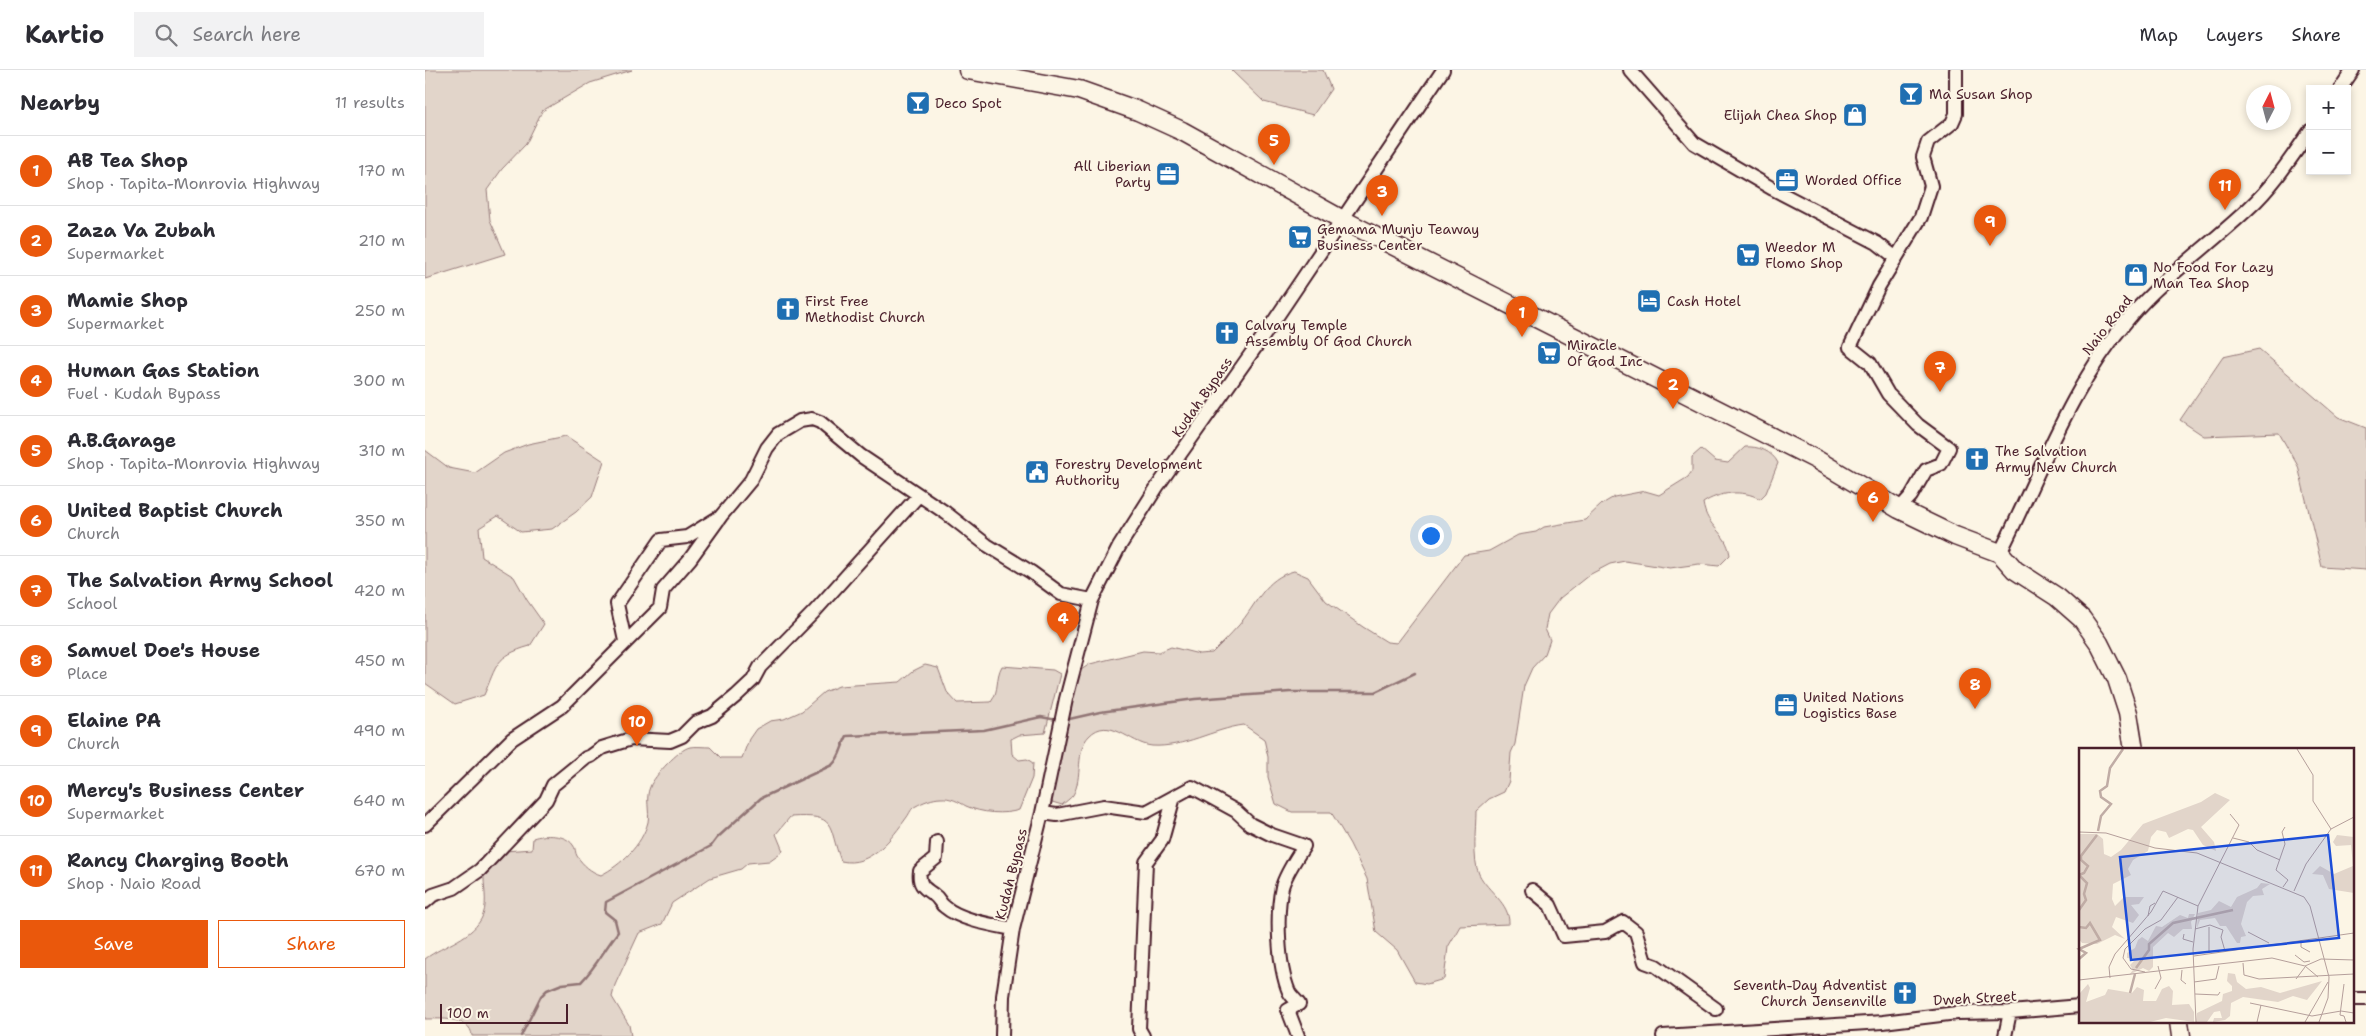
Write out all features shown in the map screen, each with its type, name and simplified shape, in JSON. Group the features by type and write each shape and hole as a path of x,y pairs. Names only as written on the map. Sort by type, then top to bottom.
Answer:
{"highway":[{"path":"968,70 1079,90 1138,111 1182,131 1341,219 1817,460 1899,509 1955,536 2000,554 2015,570 2057,597 2082,619 2099,643 2117,679 2128,713 2134,748"}],"street":[{"name":"Kudah Bypass","path":"1002,1036 1003,996 1013,930 1042,813 1062,717 1092,600 1119,547 1143,508 1273,321 1443,70"},
{"path":"1631,70 1694,143 1773,189 1877,243 1895,257"},
{"path":"1899,509 1911,496 1926,470 1941,464 1949,448 1918,425 1888,394 1869,364 1850,346 1879,286 1921,217 1931,186 1923,157 1927,142 1952,123 1956,114 1956,70"},
{"path":"2342,85 2353,70"},
{"name":"Naio Road","path":"2000,554 2079,390 2128,319 2250,208 2271,186 2306,137"},
{"path":"425,825 513,739 562,706 660,608 663,590 690,559 721,516 751,480 767,448 778,434 799,421 812,419 821,422 861,456 919,495 987,546 1031,572 1061,594 1092,600"},
{"path":"425,902 433,895 454,888 481,870 546,800 553,785 586,758 602,748 631,739 670,741 676,739 682,736 695,723 712,716 753,680 760,667 814,612 919,495"},
{"path":"625,641 617,604 661,540 687,536 721,516"},
{"path":"1042,813 1057,815 1104,806 1146,812 1191,787 1236,811 1250,824 1272,835 1304,846 1282,886 1280,905 1280,938 1284,973 1289,993 1299,1004 1288,1010 1298,1036"},
{"path":"1143,1036 1139,1029 1146,862 1161,840 1174,797"},
{"path":"937,842 936,858 920,871 919,880 925,890 936,896 945,908 962,916 984,924 1013,930"},
{"path":"1532,890 1550,905 1564,936 1605,932 1623,922 1636,932 1645,962 1657,966 1716,1009"},
{"path":"2353,999 2366,999"},
{"name":"Dweh Street","path":"1663,1036 1883,1022 1957,1013 2010,1012 2079,1006"},
{"path":"2005,1036 2010,1012"}],"shaded area":[{"path":"425,70 632,70 590,83 542,111 526,144 502,169 487,190 490,220 505,254 425,279"},
{"path":"1231,70 1323,70 1331,89 1313,115 1264,102"},
{"path":"2259,349 2338,417 2366,428 2366,570 2322,567 2298,466 2279,433 2204,436 2180,420 2223,357"},
{"path":"566,436 604,461 592,497 576,512 552,529 521,532 498,516 479,528 482,557 514,577 544,624 530,646 503,658 495,669 484,695 455,704 425,683 425,450 449,468 475,473 504,453 528,444"},
{"path":"1745,447 1755,447 1764,450 1772,455 1778,463 1766,493 1760,499 1746,494 1731,493 1716,496 1703,503 1708,519 1725,540 1728,547 1730,555 1719,566 1699,564 1670,568 1625,561 1610,564 1589,575 1560,598 1548,614 1545,629 1550,640 1545,654 1532,668 1524,686 1515,744 1511,753 1509,781 1504,792 1489,799 1476,811 1475,852 1477,868 1483,880 1506,910 1509,924 1460,926 1448,947 1444,979 1427,984 1415,982 1397,950 1376,932 1367,879 1350,844 1331,812 1292,812 1276,804 1268,777 1268,757 1264,739 1244,725 1164,746 1144,744 1112,729 1104,728 1097,730 1089,736 1082,749 1078,781 1073,795 1062,805 1049,801 1075,674 1090,664 1143,651 1159,652 1171,647 1199,654 1212,653 1239,625 1268,586 1284,575 1294,571 1308,577 1326,601 1363,627 1387,642 1397,643 1464,555 1489,551 1518,535 1536,532 1544,527 1585,520 1602,504 1614,497 1645,491 1659,495 1688,477 1692,471 1692,457 1701,449 1715,461 1728,463"},
{"path":"925,665 938,668 947,692 957,703 991,702 996,693 1002,666 1053,670 1060,674 1045,733 1019,735 1011,739 1012,754 1019,760 1027,759 1033,763 1032,778 1019,810 1000,813 985,812 948,798 931,799 913,808 894,834 879,850 871,856 852,862 841,861 831,830 824,820 816,817 790,817 776,834 783,851 769,861 748,863 741,869 710,878 672,903 662,924 639,933 615,985 612,997 629,1025 631,1036 472,1036 466,1025 460,1022 446,1019 425,1019 425,959 473,930 479,923 485,904 484,872 505,851 532,849 533,838 560,837 570,841 575,848 577,856 585,865 601,875 623,860 641,839 648,822 648,796 652,782 667,764 685,749 690,747 710,747 721,758 742,758 749,739 756,729 770,721 784,719 802,711 824,692 839,686 900,682 913,671"}],"waterway":[{"path":"1065,720 1100,712 1195,699 1290,692 1375,692 1415,673"},
{"path":"521,1036 541,996 547,990 562,984 581,982 618,932 615,920 605,912 606,902 711,846 717,838 761,798 832,765 837,759 847,736 984,730 1041,717 1057,720"}],"place":[{"name":"Ma Susan Shop","path":"1911,94"},
{"name":"Deco Spot","path":"918,103"},
{"name":"Elijah Chea Shop","path":"1855,115"},
{"name":"A.B.Garage","path":"1274,165"},
{"name":"All Liberian Party","path":"1168,174"},
{"name":"Worded Office","path":"1787,180"},
{"name":"Rancy Charging Booth","path":"2225,210"},
{"name":"Mamie Shop","path":"1382,216"},
{"name":"Gemama Munju Teaway Business Center","path":"1300,237"},
{"name":"Elaine PA","path":"1990,246"},
{"name":"Weedor M Flomo Shop","path":"1748,255"},
{"name":"No Food For Lazy Man Tea Shop","path":"2136,275"},
{"name":"Cash Hotel","path":"1649,301"},
{"name":"First Free Methodist Church","path":"788,309"},
{"name":"Calvary Temple Assembly Of God Church","path":"1227,333"},
{"name":"AB Tea Shop","path":"1522,337"},
{"name":"Miracle Of God Inc","path":"1549,353"},
{"name":"The Salvation Army School","path":"1940,392"},
{"name":"Zaza Va Zubah","path":"1673,409"},
{"name":"The Salvation Army New Church","path":"1977,459"},
{"name":"Forestry Development Authority","path":"1037,472"},
{"name":"United Baptist Church","path":"1873,522"},
{"name":"Human Gas Station","path":"1063,643"},
{"name":"United Nations Logistics Base","path":"1786,705"},
{"name":"Samuel Doe's House","path":"1975,709"},
{"name":"Mercy's Business Center","path":"637,746"},
{"name":"Seventh-Day Adventist Church Jensenville","path":"1905,993"}]}
